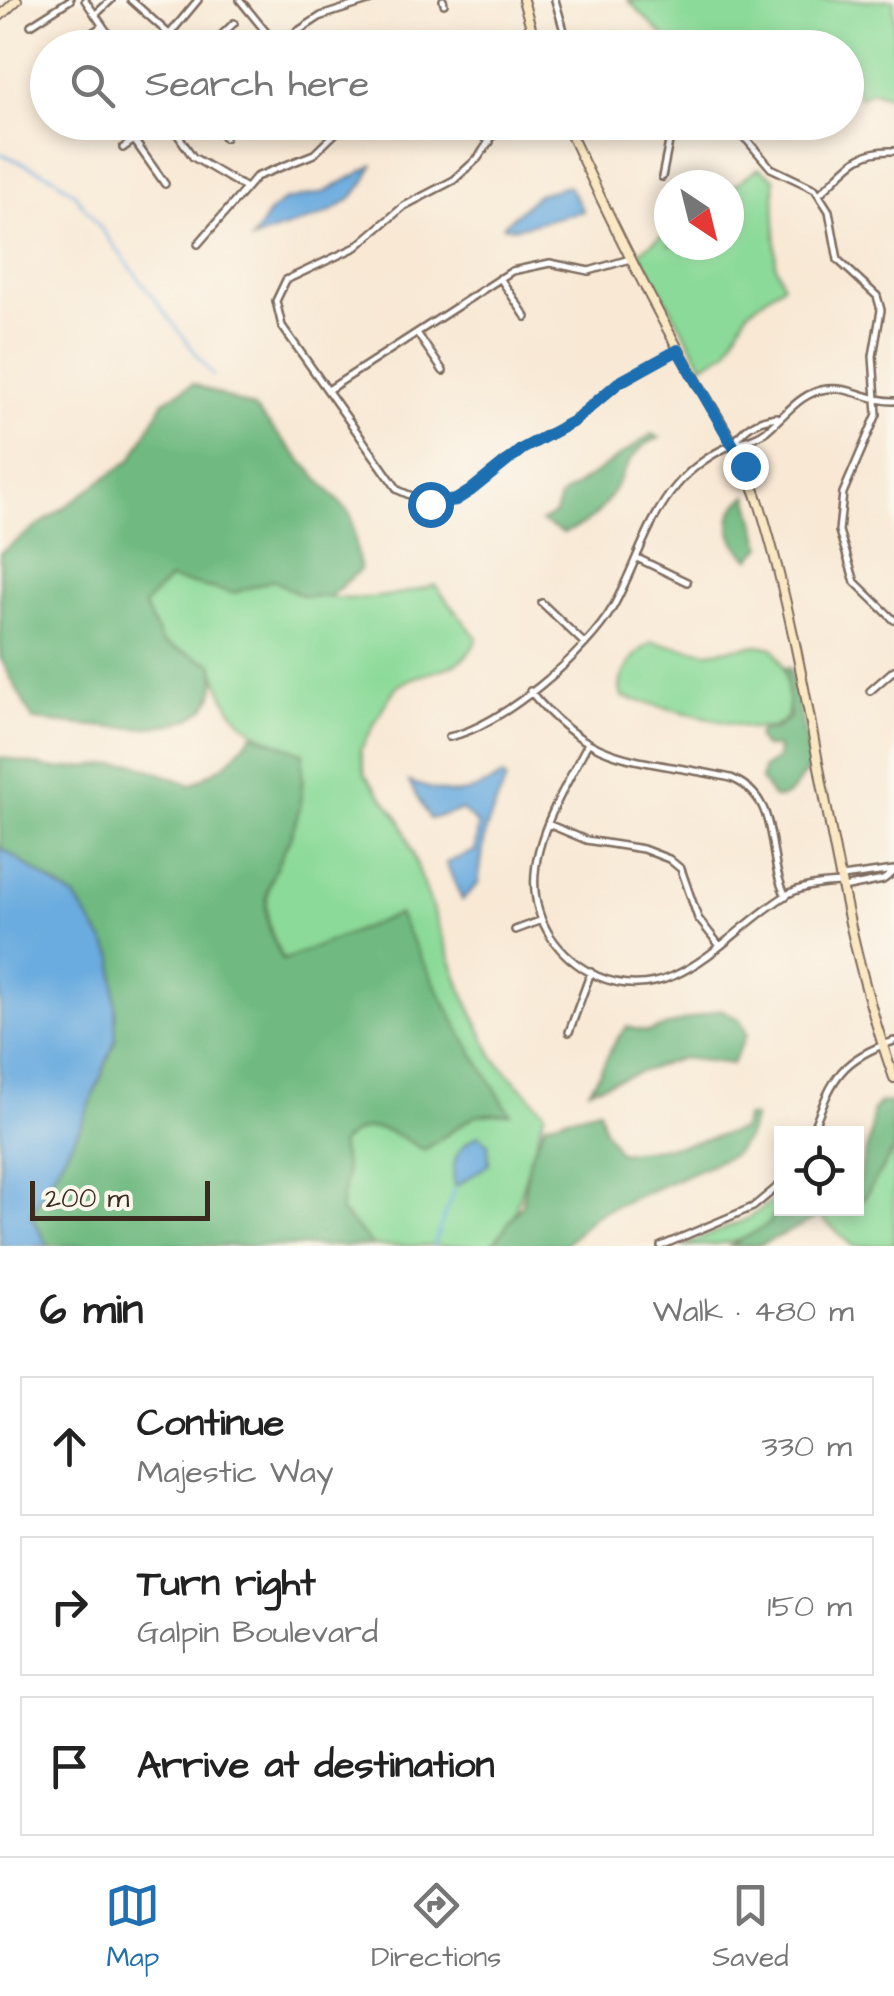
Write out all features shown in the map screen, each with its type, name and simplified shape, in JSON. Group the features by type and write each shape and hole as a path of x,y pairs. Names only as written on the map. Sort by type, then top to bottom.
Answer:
{"street":[{"path":"0,16 18,0"},
{"path":"31,26 70,0"},
{"path":"85,0 105,30"},
{"path":"95,15 111,0"},
{"path":"131,0 165,30"},
{"path":"240,0 263,30"},
{"path":"301,30 321,16 372,0"},
{"path":"523,0 532,30"},
{"path":"555,0 564,30"},
{"path":"170,30 194,1"},
{"path":"228,30 234,24"},
{"path":"96,30 102,26"},
{"path":"123,148 134,140 165,184"},
{"path":"182,140 194,157 246,188"},
{"path":"198,244 246,188 273,167 314,154 328,140"},
{"path":"488,140 490,142 454,180 412,200 356,247 297,273 281,286 278,318 406,496 430,504 456,500 522,449 574,421 618,383 678,350"},
{"path":"574,140 678,350 735,444 754,488 773,553 851,943 894,1078"},
{"path":"663,170 669,140"},
{"path":"747,140 771,168 802,180 819,194 832,220 838,260 870,287 881,310 873,356 878,401 873,429 843,492 838,531 855,582 894,620"},
{"path":"819,194 856,158 872,151 894,151"},
{"path":"328,390 500,278 536,263 589,271 631,258"},
{"path":"500,278 526,317"},
{"path":"417,333 442,372"},
{"path":"449,738 485,726 585,644 608,615 680,482 735,444 740,432 762,419 777,417 825,389 894,401"},
{"path":"735,444 746,444 770,428 777,417"},
{"path":"637,558 687,582"},
{"path":"542,604 585,644"},
{"path":"870,691 894,670"},
{"path":"530,690 564,729 587,746 731,778 751,788 767,812 778,877 786,896"},
{"path":"587,746 548,824 535,870 542,920 562,951 590,972 617,982 653,982 687,970 786,896 806,887 883,880 894,871"},
{"path":"548,824 597,843 655,852 680,864 698,918 720,946"},
{"path":"842,883 894,871"},
{"path":"515,930 542,920"},
{"path":"569,1032 590,972"},
{"path":"814,1126 836,1075 858,1055 894,1042"},
{"path":"661,1246 753,1207 774,1190"}],"green space":[{"path":"628,0 894,0 894,98 872,91 864,96 864,30 657,30"},
{"path":"759,168 774,178 776,266 783,284 747,312 727,351 703,365 639,252 654,242 654,260 744,260 744,178"},
{"path":"193,384 254,408 351,515 360,570 329,597 303,596 273,580 234,593 169,579 144,605 162,643 213,664 214,692 201,711 179,722 150,727 33,720 0,657 0,553 132,459 164,401"},
{"path":"652,434 659,438 633,457 609,499 583,524 563,533 541,522 555,514 560,497"},
{"path":"748,495 762,547 750,559 736,543 730,527 734,510"},
{"path":"169,579 234,593 273,580 313,594 353,599 435,585 477,638 462,659 397,687 360,750 365,774 401,821 461,988 494,1058 545,1112 512,1221 491,1246 373,1246 340,1211 346,1173 340,1144 351,1135 381,1129 424,1150 476,1115 510,1112 284,960 273,938 267,902 299,808 303,753 268,739 243,723 226,700 213,664 162,643 144,605"},
{"path":"652,642 708,652 758,645 773,648 788,682 786,719 772,728 749,728 622,697 621,682 628,666"},
{"path":"785,668 790,668 812,767 791,792 774,798 761,780 763,768 777,759 778,747 764,747 757,737 759,731 774,730 790,717"},
{"path":"253,734 303,753 299,809 267,896 271,935 283,960 398,914 461,1033 510,1113 475,1115 424,1150 391,1132 371,1128 340,1144 346,1173 340,1211 373,1246 48,1246 31,1214 82,1124 116,1039 76,899 0,847 0,757 55,769 133,763 191,785 226,764"},
{"path":"721,1009 740,1020 747,1034 732,1064 682,1058 590,1089 627,1027 647,1032"},
{"path":"890,1102 894,1149 864,1198 864,1157 872,1112 880,1103"},
{"path":"599,1109 604,1129 619,1153 682,1145 741,1130 746,1117 754,1117 746,1140 732,1155 595,1215 564,1246 492,1246 522,1204 530,1157 546,1123"},
{"path":"894,1149 894,1246 853,1246 823,1219 864,1216 864,1198"},
{"path":"774,1201 774,1216 769,1224 744,1239 683,1246 745,1220"},
{"path":"774,1215 818,1216 762,1244 730,1246 769,1224"}],"water":[{"path":"372,166 363,184 337,208 252,240 269,213 283,201 325,192"},
{"path":"569,186 583,211 515,228 503,226 538,194"},
{"path":"503,776 506,780 486,829 478,884 462,900 446,863 475,851 478,825 462,810 430,819 409,782 455,793"},
{"path":"0,847 76,899 114,957 116,1039 82,1124 31,1214 48,1246 0,1246"},
{"path":"479,1135 488,1143 489,1164 455,1187 457,1156 465,1144"}],"waterway":[{"path":"0,153 54,177 74,193 213,376"},
{"path":"433,1246 455,1187"}],"route":[{"path":"430,504 456,500 522,449 574,421 618,383 678,350 745,466"}]}
